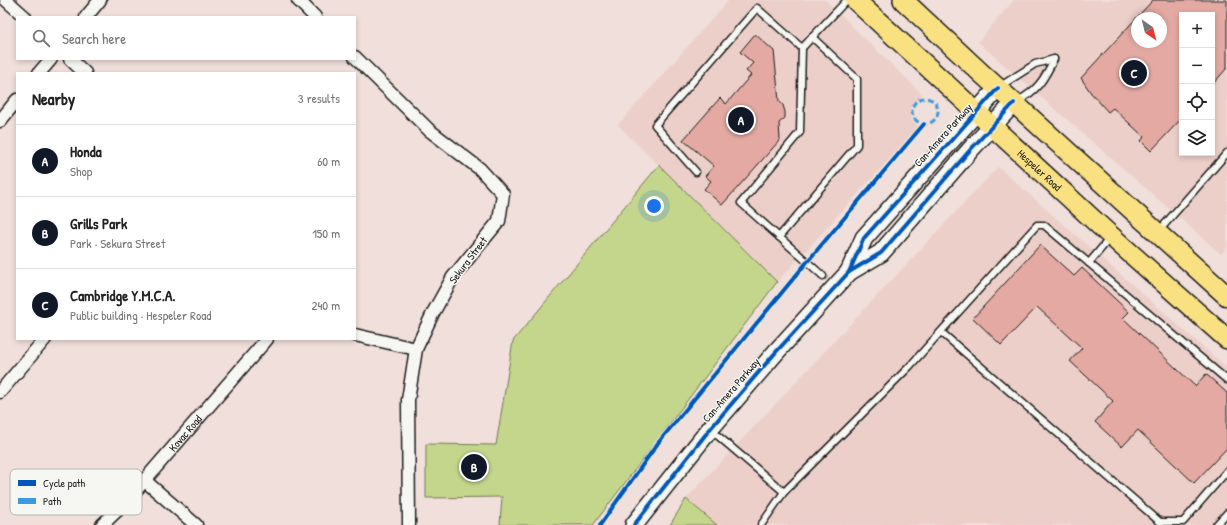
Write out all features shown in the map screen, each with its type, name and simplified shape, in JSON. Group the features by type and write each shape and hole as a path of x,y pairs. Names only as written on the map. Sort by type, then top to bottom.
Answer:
{"main road":[{"name":"Hespeler Road","path":"855,0 1111,236 1227,338"},
{"path":"903,0 1227,296"},
{"name":"Can-Amera Parkway","path":"849,272 864,238 998,88"},
{"name":"Can-Amera Parkway","path":"634,525 710,429 776,352 849,272 881,253 1014,103"}],"street":[{"path":"6,0 24,16"},
{"path":"87,16 100,0"},
{"path":"298,0 314,16"},
{"name":"Sekura Street","path":"356,58 429,130 480,170 503,194 499,221 453,277 433,313 416,349 408,400 409,525"},
{"path":"40,72 50,60"},
{"path":"71,60 83,72"},
{"path":"0,121 16,101"},
{"path":"356,335 416,349"},
{"path":"0,392 44,340"},
{"name":"Kovac Road","path":"142,482 266,340"},
{"path":"144,480 196,525"},
{"name":"Kovac Road","path":"102,525 112,515"}],"lane":[{"path":"823,276 741,203 800,132 802,48 846,0"},
{"path":"696,172 655,126 757,8 802,48"},
{"path":"779,237 857,145 857,79 812,37"},
{"path":"998,88 1035,64 1054,59 1046,77 1030,95 1014,103"},
{"path":"1157,233 1227,153"},
{"path":"761,525 784,492 909,367 1037,225 1044,225 1227,380"},
{"path":"1089,263 1111,236"},
{"path":"941,332 1160,522 1183,522 1227,471"},
{"path":"710,429 784,492"},
{"path":"1216,525 1227,513"}],"shaded area":[{"path":"729,0 825,0 922,94 910,108 912,121 919,127 777,282 618,125"},
{"path":"1014,0 1227,0 1227,247 1221,254 978,42"},
{"path":"998,167 1227,368 1227,525 717,525 686,499"}],"green space":[{"path":"659,165 777,282 593,525 500,525 502,497 426,498 426,444 496,445 513,341"},
{"path":"686,499 717,525 670,525"}],"building":[{"path":"1153,0 1227,0 1227,68 1215,82 1215,12 1179,12 1179,121 1151,151 1141,141 1144,137 1113,108 1108,112 1091,93 1081,78 1131,24 1131,48 1167,48 1167,12 1142,12"},
{"path":"755,34 774,51 779,101 783,105 785,118 779,123 780,140 722,205 704,189 711,181 705,176 714,166 683,140 720,98 726,104 751,75 746,71 753,63 740,52"},
{"path":"1040,245 1074,276 1082,268 1129,312 1123,318 1195,386 1206,374 1227,393 1227,448 1194,483 1138,430 1122,447 1095,422 1113,401 1070,361 1082,348 1037,307 1001,345 973,318"}],"marked path":[{"path":"925,98 934,102 938,111 934,120 925,124 916,120 912,111 916,102 925,98"}],"cycle path":[{"path":"849,272 864,238 998,88"},
{"path":"634,525 710,429 776,352 849,272 881,253 971,149 1014,103"},
{"path":"600,525 658,443 807,262 924,124"}],"place":[{"name":"Cambridge Y.M.C.A.","path":"1134,73"},
{"name":"Honda","path":"741,120"},
{"name":"Grills Park","path":"474,467"}]}
